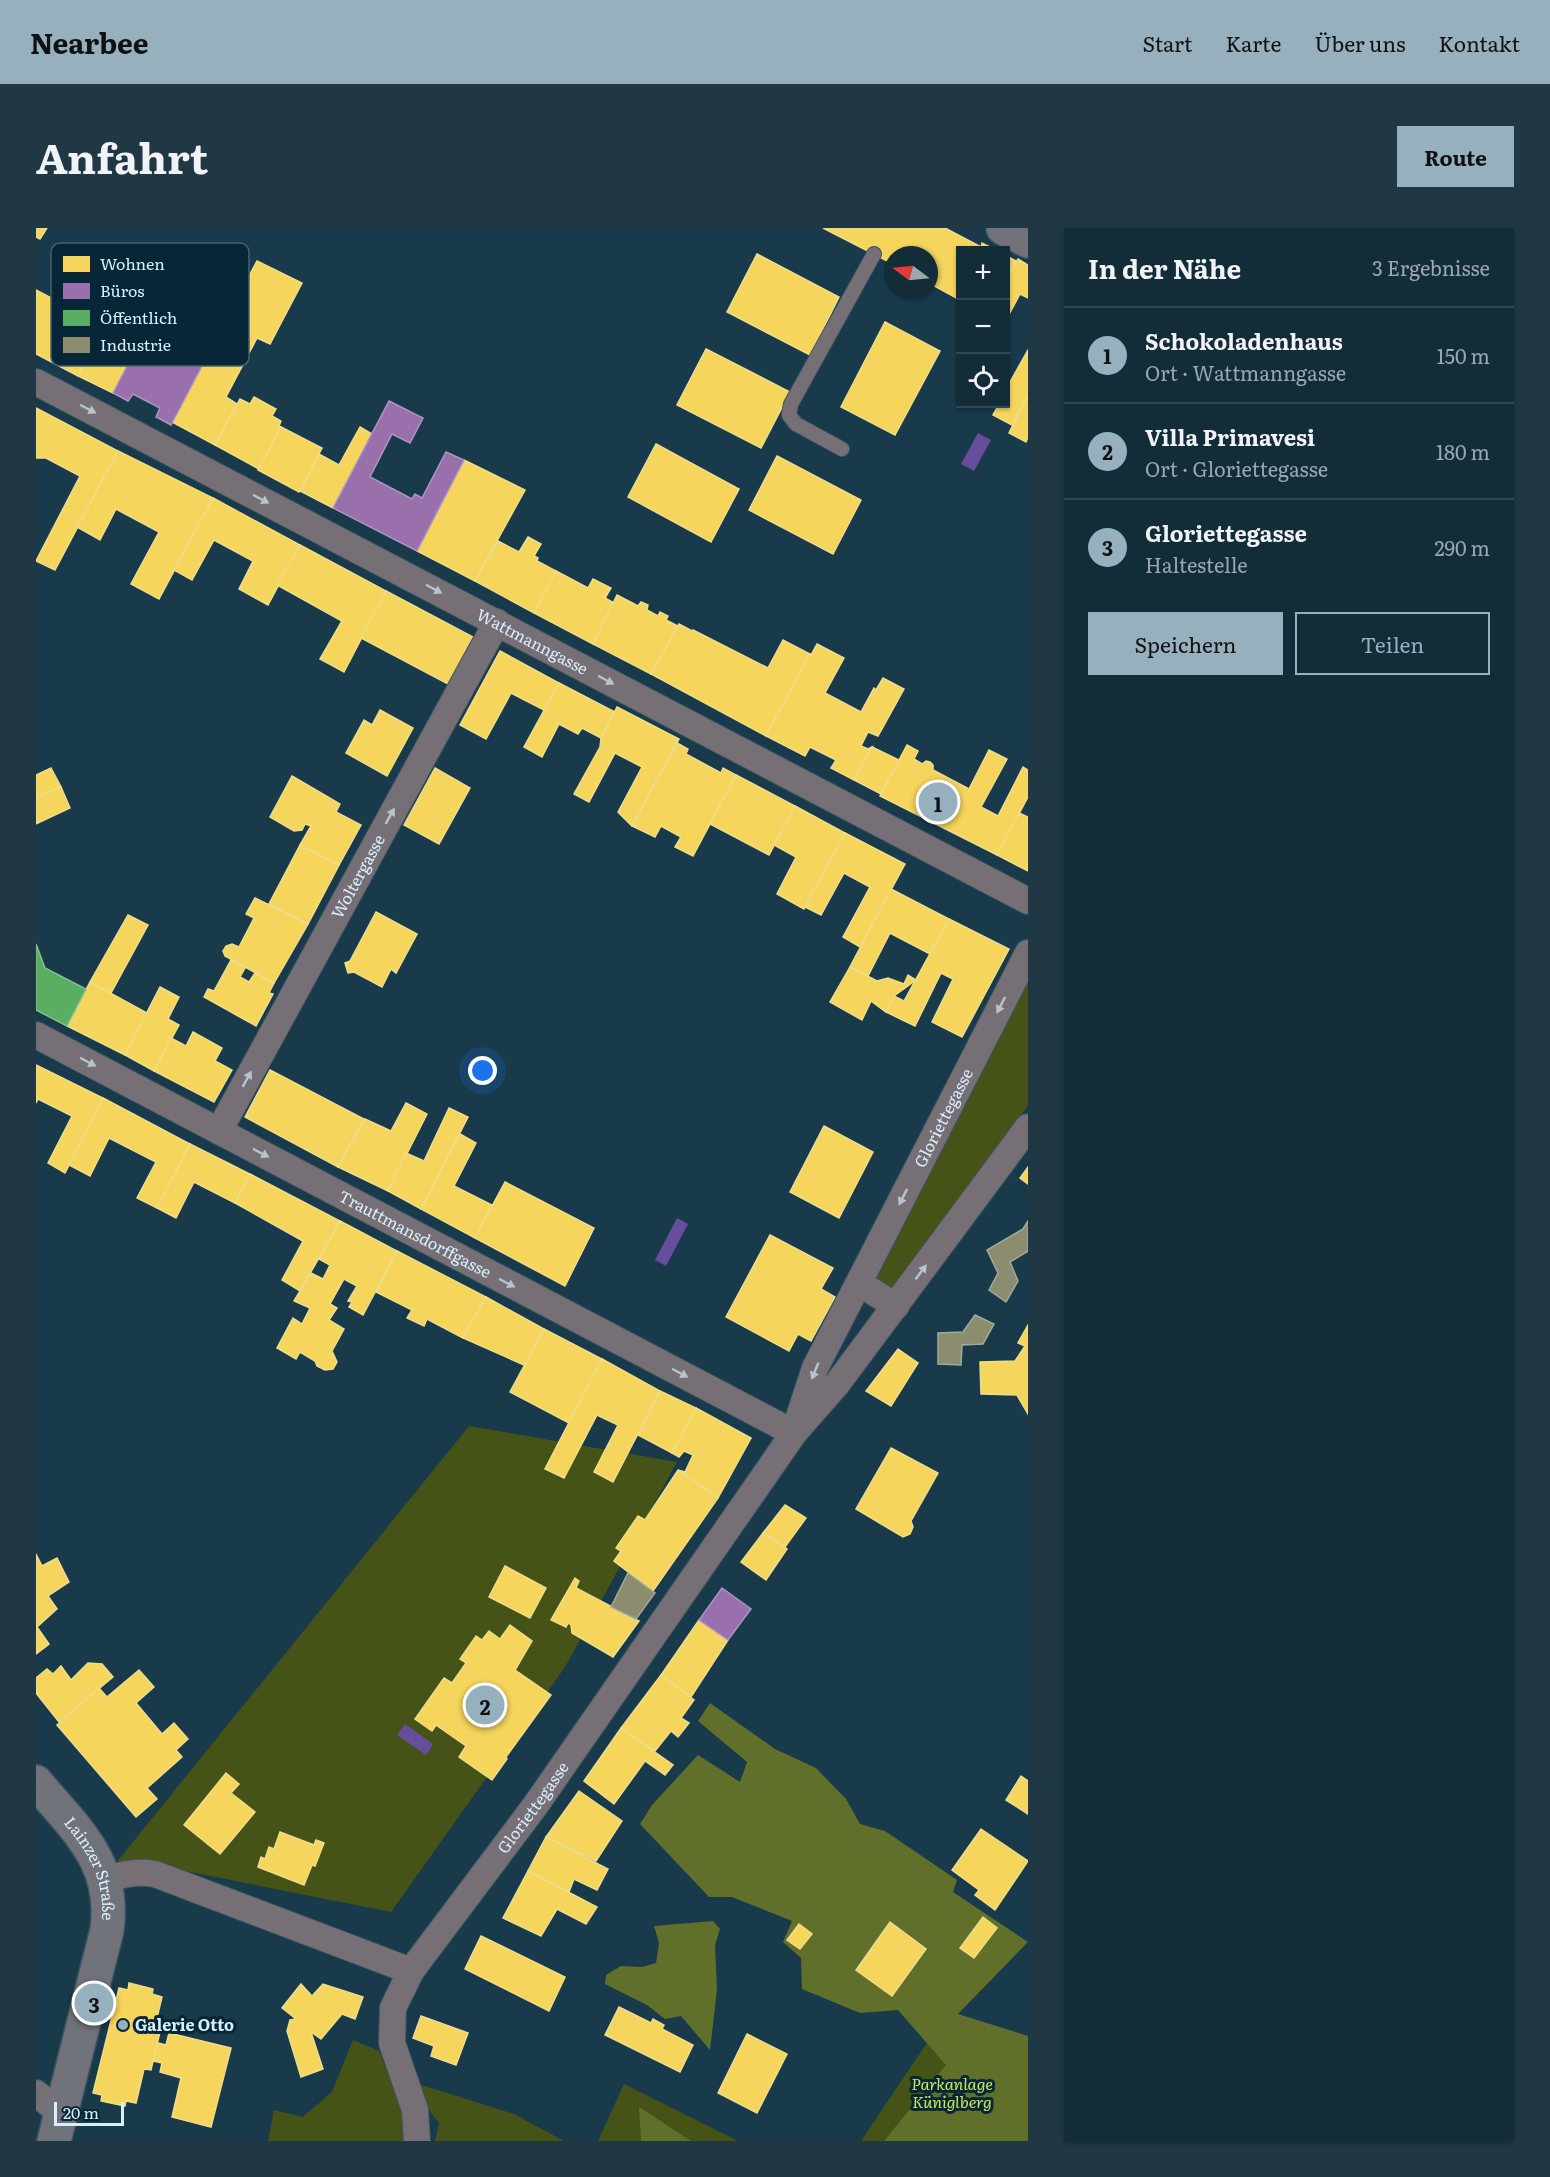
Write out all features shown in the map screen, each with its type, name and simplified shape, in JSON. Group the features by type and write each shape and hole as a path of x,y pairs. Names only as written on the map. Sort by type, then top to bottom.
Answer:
{"main road":[{"path":"1003,228 1028,241"},
{"name":"Lainzer Straße","path":"36,1782 87,1843 98,1860 106,1880 109,1903 107,1930 58,2127"}],"street":[{"name":"Wattmanngasse","path":"36,382 1028,901"},
{"name":"Woltergasse","path":"219,1131 496,622"},
{"name":"Gloriettegasse","path":"794,1433 815,1368 1028,952"},
{"name":"Trauttmansdorffgasse","path":"36,1035 794,1433"},
{"name":"Gloriettegasse","path":"417,2141 415,2110 392,2043 393,2008 411,1971 535,1806 794,1433 837,1384 1028,1127"},
{"path":"859,1283 896,1306"},
{"path":"106,1880 128,1873 155,1874 411,1971"},
{"path":"36,2093 58,2127"}],"lane":[{"path":"842,448 796,424 789,416 791,404 874,254"}],"green space":[{"path":"1028,980 1028,1106 893,1290 872,1277"},
{"path":"469,1426 677,1462 565,1667 391,1912 160,1866 116,1863"},
{"path":"710,1703 775,1749 816,1768 846,1799 860,1824 885,1831 957,1880 953,1892 1028,1942 958,2014 1028,2036 1028,2141 884,2141 946,2065 898,2010 860,2013 802,1989 801,1958 783,1942 792,1921 732,1897 709,1897 640,1824 652,1805 698,1755 740,1782 747,1762 698,1721"},
{"path":"713,1921 720,1929 715,1945 717,1989 710,2050 681,2016 665,2019 647,2005 605,1984 606,1975 621,1966 642,1967 656,1963 659,1943 654,1926"},
{"name":"Parkanlage Küniglberg","path":"935,2031 1028,2141 861,2141"},
{"path":"353,2040 379,2051 409,2125 408,2141 268,2141 274,2110 303,2117 332,2092"},
{"path":"415,2083 514,2114 564,2141 435,2141 439,2123 428,2109"},
{"path":"624,2084 738,2141 598,2141"},
{"path":"639,2107 691,2141 641,2141"}],"shaded area":[{"path":"978,433 991,440 974,471 961,464"},
{"path":"677,1218 688,1224 666,1266 655,1260"},
{"path":"405,1724 433,1744 426,1755 397,1735"}],"building: Wohnen":[{"path":"36,228 47,228 40,239 36,237"},
{"path":"823,228 945,228 979,246 956,246 956,298 938,288 938,246 884,246 884,259"},
{"path":"757,254 839,297 810,355 727,312"},
{"path":"1010,258 1016,261 1010,272"},
{"path":"1018,259 1028,265 1028,298 1020,294 1010,313 1010,300 1010,273"},
{"path":"257,261 302,283 270,344 257,338 249,353 249,276"},
{"path":"36,290 51,298 51,362 36,354"},
{"path":"885,322 940,351 895,435 841,407"},
{"path":"706,349 790,392 761,448 677,405"},
{"path":"1028,350 1028,395 1012,425 993,415 997,408 1010,408 1010,382"},
{"path":"59,366 83,366 78,376"},
{"path":"83,366 127,366 113,393 78,376"},
{"path":"202,366 242,366 226,397 237,404 215,445 172,422"},
{"path":"1028,395 1028,437 1026,442 1009,433"},
{"path":"254,397 276,409 272,416 281,421 279,426 281,427 259,469 215,445 240,399 250,404"},
{"path":"36,408 118,451 55,570 36,561 80,476 46,458 36,458"},
{"path":"281,427 322,448 299,492 258,470"},
{"path":"360,427 372,434 333,508 300,491 319,454 339,465"},
{"path":"656,444 739,489 711,542 628,497"},
{"path":"118,451 213,498 159,599 131,584 159,532 116,509 100,540 77,527"},
{"path":"777,456 861,500 833,554 749,510"},
{"path":"464,460 525,490 475,581 417,551"},
{"path":"213,498 300,545 268,605 239,589 253,561 214,540 192,580 174,570"},
{"path":"528,537 541,544 534,556 538,558 537,561 556,571 534,613 475,581 498,541 519,552"},
{"path":"300,545 386,591 344,672 320,659 342,621 277,585"},
{"path":"556,571 588,588 593,579 611,588 605,598 614,603 593,644 534,613"},
{"path":"386,591 473,637 448,684 361,638"},
{"path":"617,595 638,606 641,602 648,605 647,610 658,616 660,612 668,616 666,620 678,626 651,674 593,644"},
{"path":"679,624 768,668 783,640 810,654 766,736 651,674"},
{"path":"817,644 844,658 825,693 861,712 874,688 876,690 883,678 904,689 878,736 868,732 861,746 868,749 872,747 854,780 831,768 836,760 810,747 805,756 766,736"},
{"path":"500,651 559,683 544,710 511,693 486,739 460,725"},
{"path":"559,683 615,712 601,738 582,728 578,734 559,724 542,757 524,747"},
{"path":"617,707 679,739 632,826 618,812 642,767 615,753 589,802 574,794 600,747 601,738"},
{"path":"380,710 413,728 387,776 346,753 364,720 372,725"},
{"path":"677,743 688,749 686,754 721,773 723,768 736,775 693,856 675,847 681,837 661,826 655,837 632,826"},
{"path":"907,745 918,751 914,759 922,764 926,761 930,762 933,770 969,789 989,750 1007,759 981,807 998,816 1023,767 1028,770 1028,797 997,855 880,796"},
{"path":"872,747 899,760 881,794 854,780"},
{"path":"51,768 61,787 36,798 36,775"},
{"path":"435,768 470,788 439,844 404,825"},
{"path":"736,775 795,806 769,855 710,824"},
{"path":"292,776 340,804 336,812 361,825 339,865 300,845 311,826 305,824 302,830 294,831 270,817"},
{"path":"61,787 70,808 36,824 36,798"},
{"path":"795,806 845,833 804,909 777,894 796,857 774,845"},
{"path":"1019,813 1028,817 1028,871 997,855"},
{"path":"845,833 905,864 860,947 843,937 870,887 844,873 821,915 805,907"},
{"path":"300,845 339,865 308,924 269,904"},
{"path":"891,889 949,919 930,954 890,933 868,976 850,967"},
{"path":"255,898 308,924 274,983 225,956 223,951 226,946 232,944 239,947 254,918 246,914"},
{"path":"376,912 417,934 396,973 391,969 382,987 354,972 348,973 345,963 350,961"},
{"path":"128,915 148,925 111,993 90,982"},
{"path":"949,919 1009,949 962,1037 932,1022 953,979 941,973 915,1026 886,1012 894,996 904,1001"},
{"path":"231,960 245,968 240,977 249,982 255,973 274,983 269,993 273,994 256,1026 204,997 208,989 214,991"},
{"path":"850,967 877,981 888,978 904,984 908,975 916,980 894,996 886,1012 871,1001 862,1020 830,1002"},
{"path":"90,982 147,1013 125,1055 67,1026"},
{"path":"160,987 179,997 168,1019 179,1025 154,1071 125,1055"},
{"path":"193,1032 222,1048 215,1061 232,1070 214,1102 154,1071 171,1038 186,1046"},
{"path":"36,1065 103,1098 65,1173 48,1163 72,1116 38,1099 36,1103"},
{"path":"270,1070 364,1119 338,1167 245,1117"},
{"path":"103,1098 190,1144 157,1208 137,1198 156,1162 109,1138 90,1176 69,1165"},
{"path":"406,1103 427,1114 388,1191 338,1167 365,1119 391,1131"},
{"path":"449,1108 468,1117 421,1209 388,1191 406,1153 424,1161"},
{"path":"824,1126 873,1152 839,1218 790,1192"},
{"path":"460,1134 476,1143 454,1186 492,1205 475,1238 421,1209"},
{"path":"190,1144 250,1174 235,1203 194,1182 176,1218 157,1208"},
{"path":"1028,1167 1028,1184 1020,1178"},
{"path":"250,1174 340,1221 300,1291 282,1280 303,1241 235,1203"},
{"path":"505,1182 594,1228 565,1286 475,1238"},
{"path":"340,1221 397,1251 363,1315 349,1307 352,1302 348,1301 357,1286 344,1279 330,1304 337,1308 329,1320 344,1329 332,1351 337,1362 333,1369 325,1370 300,1352 296,1359 277,1348 293,1318 302,1324 310,1308 294,1301 311,1273 323,1279 330,1265 319,1259"},
{"path":"770,1235 833,1268 821,1289 835,1297 811,1341 798,1334 789,1351 726,1317"},
{"path":"397,1251 486,1297 463,1338 427,1319 424,1326 407,1318 412,1310 376,1292"},
{"path":"486,1297 544,1329 524,1365 463,1338"},
{"path":"1028,1325 1028,1414 1017,1395 981,1394 980,1362 1015,1361 1025,1346 1018,1343"},
{"path":"544,1329 602,1359 569,1423 510,1392"},
{"path":"898,1349 918,1363 891,1406 866,1391"},
{"path":"602,1359 660,1391 613,1482 594,1472 618,1425 597,1415 564,1478 545,1469"},
{"path":"660,1391 696,1408 672,1453 638,1435"},
{"path":"696,1408 751,1438 718,1498 678,1470 685,1472 693,1455 684,1451 679,1457 672,1453"},
{"path":"891,1448 938,1473 911,1521 913,1527 910,1534 903,1537 856,1509"},
{"path":"678,1470 718,1498 653,1591 614,1561 621,1551 616,1548 638,1516 645,1520"},
{"path":"785,1505 806,1518 785,1547 763,1533"},
{"path":"763,1533 787,1549 766,1580 741,1562"},
{"path":"36,1554 42,1566 57,1558 69,1582 48,1596 57,1609 37,1627 49,1644 36,1654"},
{"path":"505,1566 546,1588 530,1618 489,1597"},
{"path":"575,1578 579,1581 576,1588 639,1621 613,1657 572,1633 571,1625 568,1623 566,1627 551,1620"},
{"path":"699,1620 728,1640 691,1697 661,1675"},
{"path":"510,1625 532,1641 515,1670 551,1695 492,1780 459,1757 466,1746 436,1725 432,1731 415,1719 444,1678 452,1683 466,1663 460,1659 476,1636 482,1640 489,1631 500,1639"},
{"path":"88,1663 102,1664 113,1677 59,1722 36,1693 36,1678 47,1669 53,1674 61,1666 71,1680"},
{"path":"139,1670 154,1687 136,1703 162,1734 174,1723 188,1739 176,1750 182,1757 147,1788 157,1799 136,1817 57,1725 99,1688 107,1697"},
{"path":"661,1675 694,1700 681,1718 689,1723 678,1737 671,1731 655,1751 621,1728"},
{"path":"621,1728 673,1765 665,1775 645,1761 614,1804 584,1781"},
{"path":"226,1773 239,1784 231,1793 255,1812 220,1854 184,1825"},
{"path":"1021,1776 1028,1781 1028,1814 1006,1800"},
{"path":"579,1791 622,1821 596,1861 546,1837"},
{"path":"981,1829 1028,1861 995,1910 975,1895 979,1890 952,1870"},
{"path":"280,1832 314,1845 316,1840 324,1843 304,1885 258,1867 261,1857 265,1859 269,1847 274,1849"},
{"path":"546,1837 608,1869 597,1890 574,1879 569,1892 528,1871"},
{"path":"528,1871 597,1907 586,1924 557,1909 541,1936 503,1918"},
{"path":"983,1917 997,1928 974,1958 960,1948"},
{"path":"890,1922 926,1949 892,1996 856,1970"},
{"path":"799,1924 812,1934 800,1949 787,1940"},
{"path":"481,1936 565,1977 549,2011 465,1969"},
{"path":"129,1983 153,1989 152,1994 162,1997 154,2030 160,2032 151,2070 144,2069 136,2103 126,2101 125,2106 101,2101 102,2095 93,2093 119,1988 128,1990"},
{"path":"301,1984 312,1996 323,1984 363,1997 355,2019 342,2014 321,2039 311,2032 323,2069 301,2077 287,2031 290,2020 296,2019 282,2008"},
{"path":"619,2007 651,2023 653,2019 664,2025 662,2029 693,2045 680,2072 605,2035"},
{"path":"421,2016 468,2033 456,2065 431,2056 434,2046 413,2038"},
{"path":"169,2033 231,2048 211,2127 172,2117 181,2078 160,2072 162,2063 153,2061 158,2043 166,2045"},
{"path":"747,2034 787,2054 757,2113 718,2093"}],"building: Büros":[{"path":"127,366 202,366 171,425 156,417 160,408 133,394 128,401 113,393"},
{"path":"389,401 423,418 410,443 392,434 370,477 412,499 415,494 422,498 446,452 464,460 417,551 333,508"},
{"path":"722,1588 751,1609 728,1640 699,1620"}],"building: Öffentlich":[{"path":"36,944 45,968 86,989 67,1026 36,1010"}],"building: Industrie":[{"path":"1028,1221 1028,1251 1010,1262 1018,1281 1006,1302 989,1290 998,1273 987,1250 1023,1229"},
{"path":"975,1315 994,1324 983,1344 962,1345 961,1365 938,1364 938,1333 963,1332"},
{"path":"628,1573 655,1593 636,1619 611,1607"}],"tram line":[{"path":"36,1772 101,1853 109,1870 115,1902 110,1940 60,2141"},
{"path":"36,1789 89,1856 102,1892 103,1914 49,2141"}],"place":[{"name":"Schokoladenhaus","path":"938,802"},
{"name":"Villa Primavesi","path":"485,1705"},
{"name":"Gloriettegasse","path":"94,2003"},
{"name":"Galerie Otto","path":"123,2025"}]}
